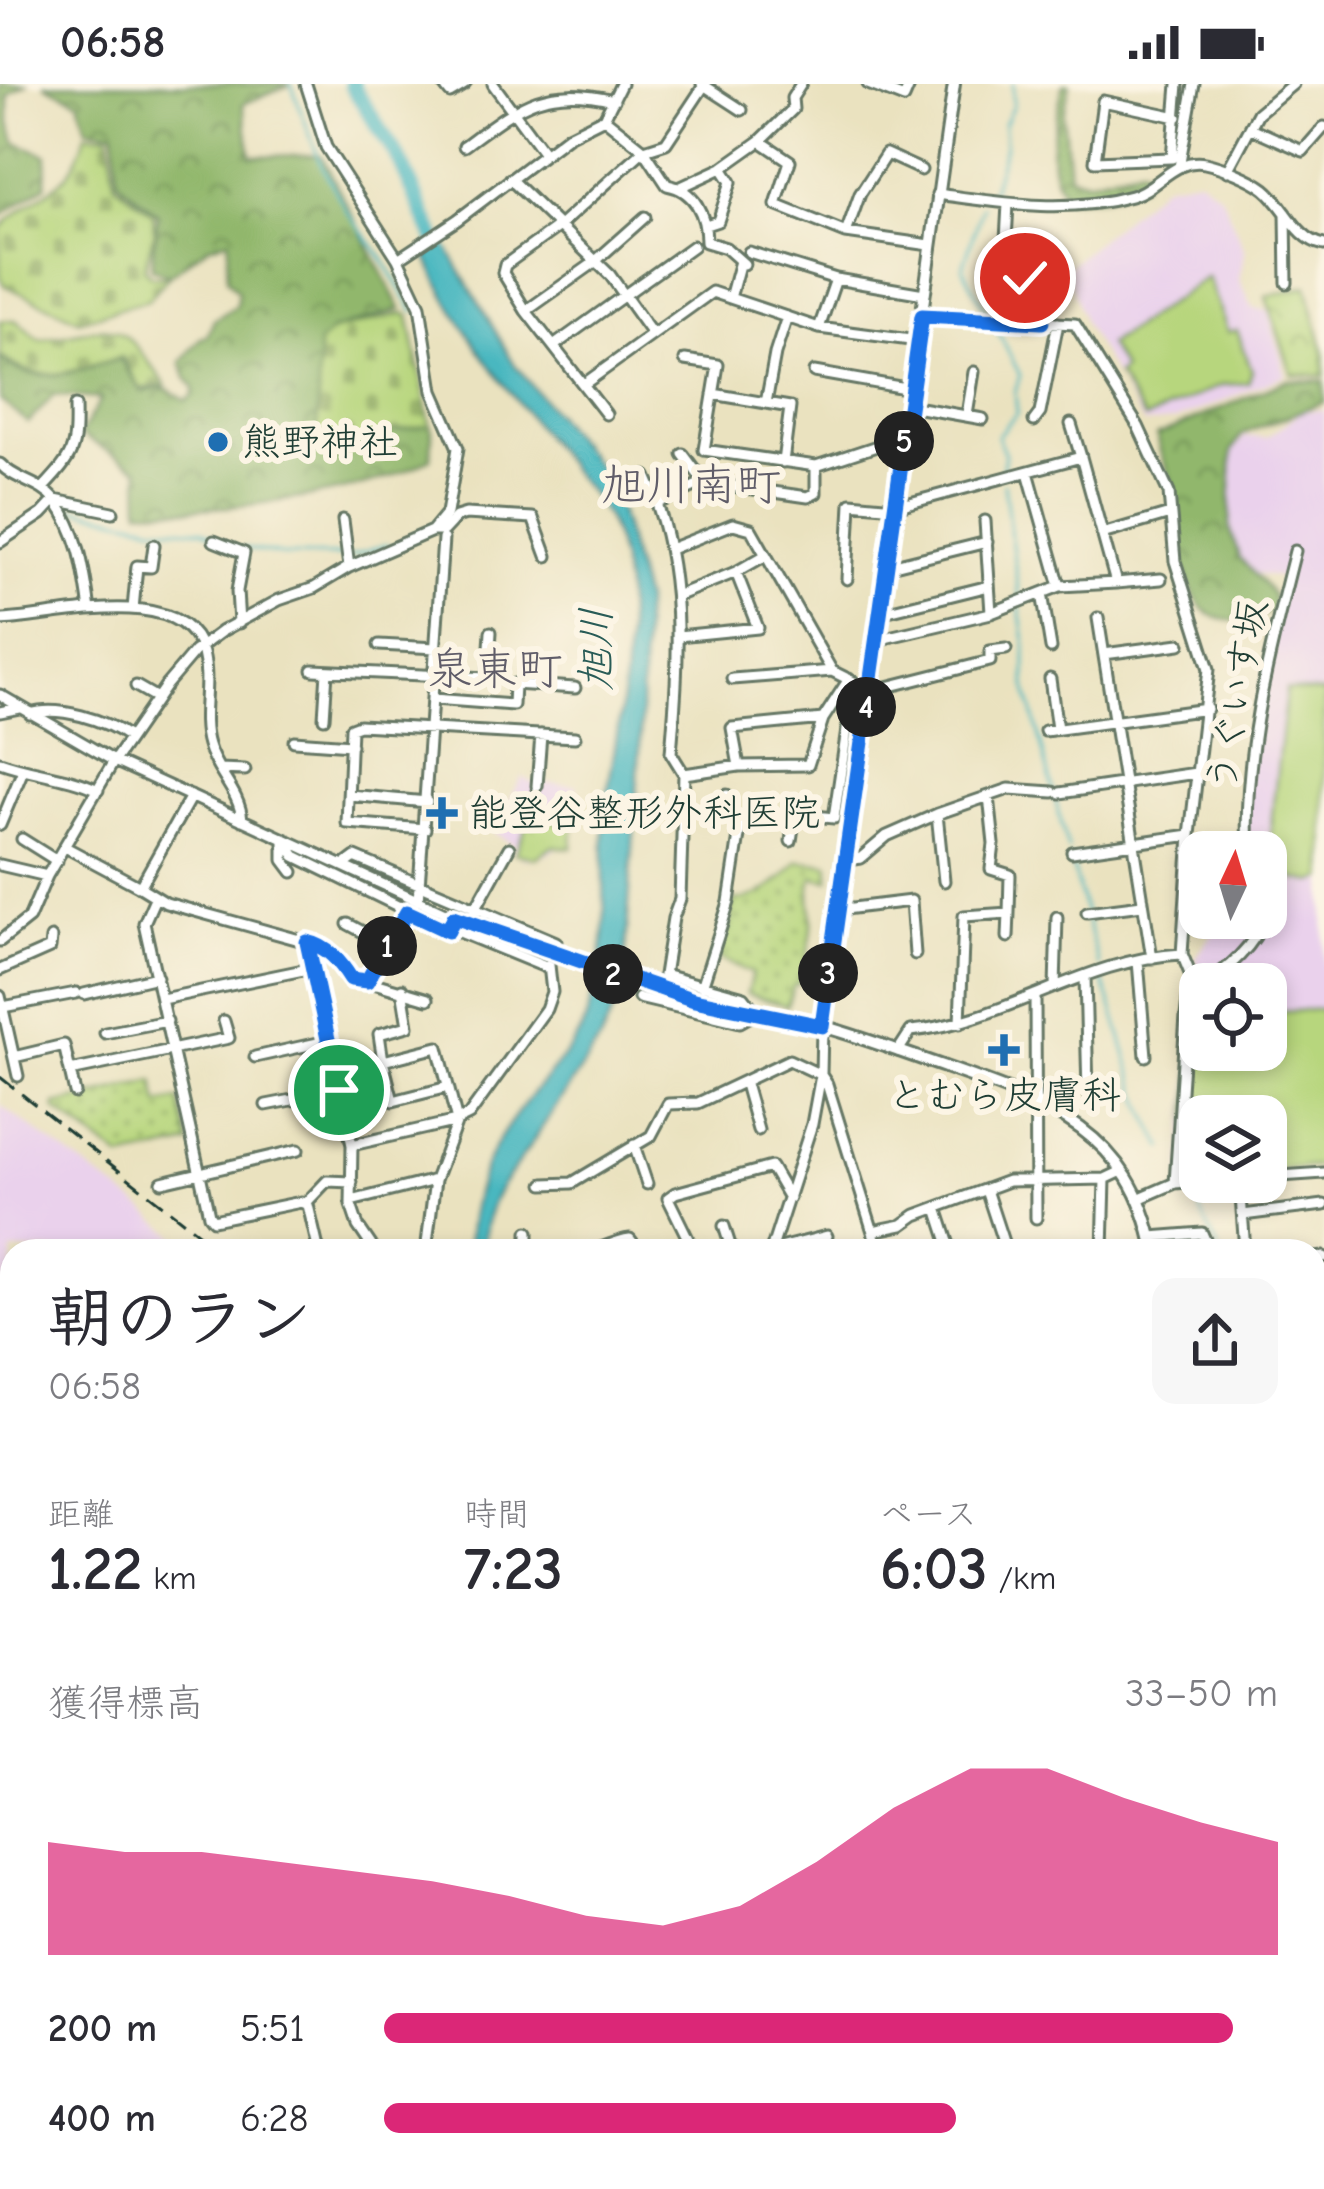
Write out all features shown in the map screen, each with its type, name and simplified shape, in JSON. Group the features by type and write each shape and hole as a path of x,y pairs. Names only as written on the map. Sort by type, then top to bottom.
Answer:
{"main road":[{"path":"954,84 822,1026 1036,1099 1088,1132 1122,1171 1151,1237"}],"street":[{"path":"306,84 326,148 404,255 420,306 433,391 458,448 447,513 432,531"},
{"path":"443,84 450,93 465,84"},
{"path":"494,84 544,152"},
{"path":"404,255 544,152 604,118 621,84"},
{"path":"681,187 722,168 760,141 793,109 792,98 801,84"},
{"path":"868,84 904,98 910,84"},
{"path":"1175,162 1178,84"},
{"path":"1227,171 1258,113 1293,84"},
{"path":"606,414 526,310 502,273 505,265 559,226 644,150 666,143 704,85 742,110"},
{"path":"938,194 1064,207 1137,195 1175,162 1196,86"},
{"path":"464,146 545,89 581,87 614,100"},
{"path":"1177,117 1103,101 1096,161 1203,162 1264,189 1306,237 1324,245"},
{"path":"604,118 644,150 667,184 681,187 700,207 706,242 726,248 742,262 730,298"},
{"path":"1251,128 1303,151 1324,127"},
{"path":"760,141 790,161 776,205 846,232 931,245"},
{"path":"846,232 860,194 886,154 921,170"},
{"path":"706,225 718,221 731,182 722,168"},
{"path":"510,178 595,261 652,334"},
{"path":"1004,259 1008,204"},
{"path":"1286,214 1286,283"},
{"path":"526,310 595,261 645,217"},
{"path":"555,345 693,246"},
{"path":"749,251 836,280 924,294"},
{"path":"1025,278 1042,322"},
{"path":"819,328 836,280"},
{"path":"584,384 712,292 819,328 918,341"},
{"path":"922,316 1075,324 1147,440 1169,493 1175,561 1209,669 1190,831"},
{"path":"766,403 787,317"},
{"path":"1034,421 1040,413 1058,323"},
{"path":"686,360 718,364 704,450 816,466 904,437"},
{"path":"814,372 911,389"},
{"path":"967,415 974,372"},
{"path":"713,394 790,407 783,462"},
{"path":"44,487 76,447 75,406"},
{"path":"909,406 983,419"},
{"path":"1071,424 1116,583"},
{"path":"683,454 704,482"},
{"path":"847,579 849,506 895,507 1081,457"},
{"path":"0,464 44,487 68,518 81,551 90,610"},
{"path":"658,503 704,482 808,497 815,493 816,466"},
{"path":"1028,472 1060,586"},
{"path":"646,476 670,549 678,636 670,753 684,773 680,899 664,975 744,997 756,1013"},
{"path":"55,500 113,512"},
{"path":"0,542 43,514 55,500"},
{"path":"0,940 29,918 113,761 201,646 347,560 443,531 466,514 533,518 548,556"},
{"path":"1102,534 1170,514"},
{"path":"343,520 347,560"},
{"path":"985,521 992,613"},
{"path":"670,549 733,524 751,529 832,671"},
{"path":"418,901 442,539"},
{"path":"214,541 244,553 237,591 238,623"},
{"path":"886,566 987,542"},
{"path":"133,609 137,566 151,567 154,545"},
{"name":"うぐいす坂","path":"1247,831 1261,706 1295,551"},
{"path":"676,596 766,555"},
{"path":"678,636 758,628 736,572"},
{"path":"876,640 992,613 1060,586 1161,579"},
{"path":"880,614 989,586"},
{"path":"1042,593 1051,649"},
{"path":"0,620 90,610 162,612 201,646 208,747 241,805 242,820"},
{"path":"1098,618 1152,958"},
{"path":"313,670 488,678 491,632"},
{"path":"1104,654 1180,644"},
{"path":"379,645 436,648"},
{"path":"869,688 990,661 990,651 1006,649"},
{"path":"324,718 327,671"},
{"path":"733,679 832,671 854,682 833,818 795,814 791,841"},
{"path":"684,773 808,765 823,719 849,679"},
{"path":"1050,679 1058,729"},
{"path":"433,699 513,705 514,684 575,688"},
{"path":"136,686 157,698"},
{"path":"0,695 113,761 454,917 694,1000 822,1026 821,1075 812,1124 775,1239"},
{"path":"1045,731 1207,709"},
{"path":"0,712 43,710 90,719 129,736"},
{"path":"739,766 732,728 823,719"},
{"path":"425,829 347,823 351,728 359,724 575,737"},
{"path":"847,727 862,730"},
{"path":"536,786 541,735"},
{"path":"295,741 351,746"},
{"path":"0,762 69,777 98,790"},
{"path":"219,769 245,770"},
{"path":"0,824 23,770"},
{"path":"843,861 861,859 887,836 937,814 1009,789 1057,792 1196,773"},
{"path":"349,795 427,802"},
{"path":"702,987 729,902 741,822 727,816 727,795"},
{"path":"140,887 191,796"},
{"path":"989,796 994,844 991,869 1010,875 1008,937"},
{"path":"937,814 944,881"},
{"path":"1072,852 1179,836"},
{"path":"22,839 56,861"},
{"path":"284,840 284,860 293,872"},
{"path":"284,840 296,856 407,912 548,967 552,992 546,1009 477,1105 457,1121 352,1145"},
{"path":"67,848 155,898 317,944 343,962 351,979 428,999"},
{"path":"474,910 509,848"},
{"path":"343,866 355,857 556,942"},
{"path":"0,865 47,877"},
{"path":"155,898 144,923 214,1220 304,1204 327,1181 352,1182"},
{"path":"837,910 910,901 915,954"},
{"path":"1087,912 1142,905"},
{"path":"367,981 407,912"},
{"path":"960,1023 964,916 1009,913"},
{"path":"448,931 454,917"},
{"path":"1054,987 1057,917"},
{"path":"348,924 387,946"},
{"path":"0,970 50,948 51,938"},
{"path":"1183,939 1186,963"},
{"path":"1231,963 1253,939"},
{"path":"307,942 352,1145 351,1201 367,1239"},
{"path":"898,1051 911,1031 960,1023 1085,976 1182,954"},
{"path":"1138,961 1146,1056"},
{"path":"162,999 313,968"},
{"path":"1085,976 1088,1093"},
{"path":"18,1076 2,1009 157,977"},
{"path":"401,989 408,1026 379,1034 393,1101 448,1087"},
{"path":"1035,995 1036,1218"},
{"path":"639,998 740,1022 756,1013"},
{"path":"105,1034 167,1021"},
{"path":"70,1071 229,1038 224,1022"},
{"path":"255,1057 327,1041"},
{"path":"14,1057 64,1046 76,1094"},
{"path":"383,1061 438,1047 457,1121 435,1180 428,1239"},
{"path":"544,1184 572,1183 651,1136 668,1104 698,1103 789,1060 821,1075 842,1124 875,1239"},
{"path":"1174,1183 1182,1071"},
{"path":"745,1084 758,1130"},
{"path":"266,1105 339,1090"},
{"path":"634,1145 647,1184"},
{"path":"162,1182 298,1150"},
{"path":"688,1239 668,1198 675,1193 771,1167 789,1198"},
{"path":"873,1231 902,1225 1008,1181 1106,1179 1122,1171"},
{"path":"1287,1175 1324,1172"},
{"path":"1104,1239 1106,1179"},
{"path":"351,1201 435,1180"},
{"path":"1138,1199 1179,1183"},
{"path":"986,1190 1002,1239"},
{"path":"1242,1203 1244,1239"},
{"path":"304,1204 316,1239"},
{"path":"1243,1215 1324,1205"},
{"path":"937,1208 947,1239"},
{"path":"724,1226 728,1239"},
{"path":"528,1232 528,1239"},
{"path":"1151,1237 1202,1233 1205,1239"},
{"path":"813,1239 827,1235"}],"shaded area":[{"path":"1199,178 1221,195 1245,251 1239,279 1253,308 1268,311 1286,375 1176,420 1144,424 1085,325 1066,268 1164,184"},
{"path":"1324,410 1324,1167 1287,1170 1287,1095 1187,1095 1189,1071 1287,1071 1287,963 1197,963 1195,959 1209,939 1287,939 1287,831 1242,831 1247,763 1281,577 1244,573 1231,527 1233,452 1244,436 1266,438 1302,411"},
{"path":"522,777 542,789 544,783 577,785 573,849 557,848 527,859 512,853 515,845 493,832"},
{"path":"0,1105 180,1239 0,1239"}],"green space":[{"path":"0,84 26,84 9,95 15,142 47,155 46,185 0,216"},
{"path":"44,84 292,84 243,104 251,156 321,155 401,309 330,331 326,354 424,400 432,432 431,458 369,483 290,500 140,509 139,469 80,435 101,399 54,395 28,423 0,400 0,359 43,375 120,359 142,392 165,387 186,401 194,395 194,387 181,362 207,336 214,320 236,306 238,292 227,279 229,239 210,245 169,275 151,268 158,214 118,181 114,131 87,128 79,101"},
{"path":"1063,84 1070,84 1063,115 1069,175 1087,180 1141,167 1149,171 1141,185 1101,198 1069,199 1059,186 1051,159"},
{"path":"86,134 109,134 115,184 153,213 154,234 144,269 151,276 168,277 148,300 80,320 4,285 0,229 61,181"},
{"path":"1207,277 1228,332 1237,330 1252,371 1248,383 1222,385 1145,419 1117,375 1123,370 1108,345"},
{"path":"1307,286 1324,353 1324,376 1292,374 1266,297"},
{"path":"404,313 409,316 430,425 365,437 339,460 317,448 319,343 332,331"},
{"path":"15,320 40,340 115,330 136,346 166,385 141,389 122,357 59,373 30,372 16,366 0,356 0,321"},
{"path":"1287,380 1324,381 1324,402 1242,434 1232,451 1230,528 1239,557 1274,596 1273,609 1262,616 1228,620 1211,615 1190,588 1174,491 1157,436"},
{"path":"1286,690 1324,693 1324,878 1315,882 1287,873 1287,831 1270,831"},
{"path":"533,812 555,823 563,812 574,812 572,848 552,846 536,858 515,853"},
{"path":"798,861 829,864 829,880 813,877 809,948 800,984 794,985 787,1006 747,994 752,973 716,957 731,925 735,900 761,893"},
{"path":"1324,1009 1324,1166 1287,1169 1287,1095 1190,1095 1192,1071 1287,1071 1287,1012"},
{"path":"154,1081 159,1104 179,1100 190,1144 122,1159 56,1110 55,1105"}],"water":[{"path":"445,244 515,365 602,472 617,502 644,601 640,749 623,989 600,1041 496,1196 485,1239 469,1239 480,1179 511,1121 575,1040 596,983 604,932 605,812 623,693 627,618 618,548 606,517 487,361 453,310 426,255"}],"waterway":[{"path":"291,84 321,164 347,212 414,311"},
{"name":"旭川","path":"351,84 400,161 448,268"},
{"path":"990,196 1005,146 1004,124 1013,105 1013,84"},
{"path":"982,206 963,268 988,315"},
{"path":"995,326 1020,375 1015,392 1017,413 997,436 1005,454 1002,473"},
{"path":"1004,484 1019,597"},
{"path":"71,508 155,526 202,530 213,536"},
{"path":"351,556 388,545"},
{"path":"244,548 281,555 342,556"},
{"path":"1020,608 1026,686 1068,849"},
{"path":"1070,857 1099,966"},
{"path":"1102,979 1136,1087 1164,1148"},
{"path":"1196,1203 1213,1239"}],"railway":[{"path":"0,1077 206,1239"}],"place":[{"name":"熊野神社","path":"218,442"},
{"name":"能登谷整形外科医院","path":"442,813"},
{"name":"とむら皮膚科","path":"1004,1050"}],"district":[{"name":"旭川南町","path":"691,485"},
{"name":"泉東町","path":"495,669"}],"route":[{"path":"339,1090 307,942 343,962 351,979 367,981 407,912 448,931 454,917 694,1000 822,1026 922,316 1042,322 1025,278"}]}
